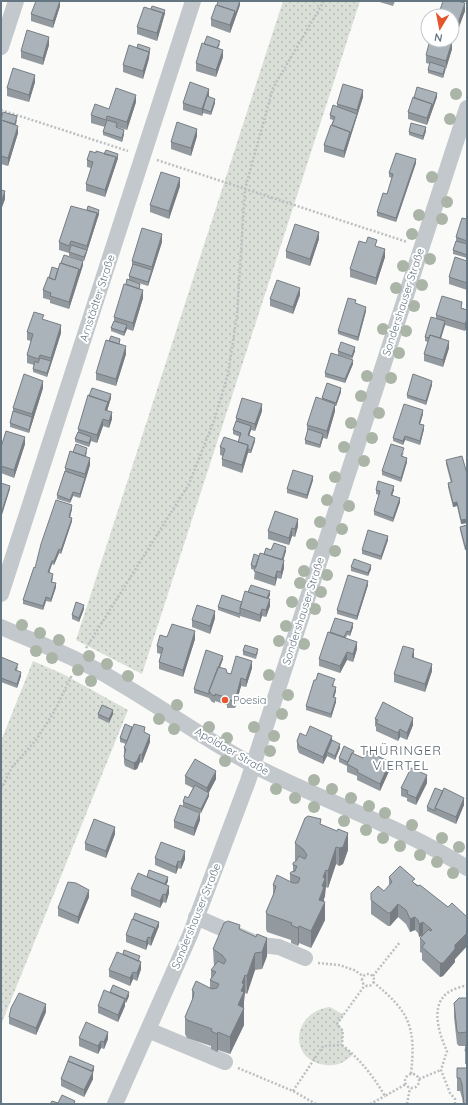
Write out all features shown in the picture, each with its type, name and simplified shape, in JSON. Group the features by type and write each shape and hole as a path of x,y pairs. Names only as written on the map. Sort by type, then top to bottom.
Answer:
{"street":[{"path":"1,47 16,1"},
{"name":"Arnstädter Straße","path":"1,594 193,1"},
{"name":"Sondershauser Straße","path":"115,1104 196,917 253,765 467,108"},
{"name":"Apoldaer Straße","path":"1,627 60,652 115,680 216,744 253,765 419,842 467,868"},
{"path":"196,917 260,945 279,947 306,958"},
{"path":"148,1030 225,1062"}],"path":[{"path":"88,645 189,484 215,418 228,374 237,315 245,189 273,88 324,1"},
{"path":"1,110 133,152"},
{"path":"152,158 408,242"},
{"path":"1,789 12,766 36,740 54,712 71,678"},
{"path":"400,942 372,976 373,982 392,997 407,1016 412,1034 414,1052 412,1074"},
{"path":"306,958 321,964 340,965 354,970 363,976"},
{"path":"363,976 368,974 372,976"},
{"path":"363,976 362,982 365,985"},
{"path":"342,1045 343,1031 338,1024 365,985 370,985 373,982"},
{"path":"455,1104 455,1099 450,1093 441,1070 447,1051 439,1030 438,1008 446,994 467,985"},
{"path":"293,1091 323,1046 342,1045 375,1079 385,1096"},
{"path":"225,1062 293,1091 316,1104"},
{"path":"418,1079 441,1070"},
{"path":"412,1074 418,1079"},
{"path":"410,1088 406,1084 406,1077 412,1074"},
{"path":"410,1088 416,1086 418,1079"},
{"path":"370,1104 406,1084"},
{"path":"407,1104 410,1088"}],"shaded area":[{"path":"283,1 360,1 142,674 76,640"},
{"path":"33,661 63,674 128,710 1,1025 1,741"},
{"path":"330,1007 344,1015 338,1024 343,1031 342,1045 353,1054 344,1062 326,1065 314,1062 305,1055 300,1046 299,1036 302,1026 308,1018 317,1011"}],"building":[{"path":"36,1 60,1 53,21 31,14"},
{"path":"218,1 240,1 235,15 235,11 217,5"},
{"path":"443,1 458,1 465,3 460,17 460,8 441,8"},
{"path":"216,5 235,11 230,25 211,19"},
{"path":"152,6 165,10 163,15 163,13 151,9"},
{"path":"144,7 163,13 157,33 137,27"},
{"path":"27,30 49,37 43,58 21,51"},
{"path":"207,36 220,41 217,48 204,44"},
{"path":"202,43 223,50 216,70 196,63"},
{"path":"138,44 150,48 149,52 137,48"},
{"path":"129,45 149,52 143,71 123,65"},
{"path":"428,48 450,48 446,61 426,55"},
{"path":"430,62 445,67 443,74 428,70"},
{"path":"13,68 35,75 29,95 7,88"},
{"path":"190,82 209,89 202,109 183,103"},
{"path":"343,84 363,90 357,110 337,104"},
{"path":"417,87 437,93 432,107 432,104 414,98"},
{"path":"116,88 136,95 127,122 107,116 106,120 91,115 95,104 109,109"},
{"path":"207,96 215,99 211,112 203,109"},
{"path":"413,97 432,104 427,118 408,112"},
{"path":"333,105 357,114 350,135 350,132 332,125 335,117 330,115"},
{"path":"3,112 17,116 15,124 1,120"},
{"path":"1,120 18,126 8,158 1,156"},
{"path":"107,120 117,123 116,127 124,130 122,138 103,132"},
{"path":"177,122 197,129 191,148 171,142"},
{"path":"411,123 426,127 423,136 409,132"},
{"path":"331,125 350,132 344,151 324,145"},
{"path":"106,150 118,154 116,161 116,157 104,154"},
{"path":"90,151 96,153 96,151 116,157 105,190 86,184 93,162 87,160"},
{"path":"396,153 416,159 396,218 377,212 383,193 387,194 393,174 389,173"},
{"path":"161,172 180,178 169,211 150,205"},
{"path":"1,190 5,191 2,200 1,200"},
{"path":"71,206 97,213 87,246 71,241 69,246 59,242"},
{"path":"88,206 99,210 97,217 97,213 87,210"},
{"path":"462,218 467,219 467,241 456,237"},
{"path":"295,224 319,232 310,259 286,251"},
{"path":"142,228 162,234 152,267 132,261"},
{"path":"368,237 377,240 375,246 385,249 376,278 350,269 359,241 366,243"},
{"path":"456,241 467,244 467,255 453,250"},
{"path":"71,245 87,250 84,257 69,252"},
{"path":"64,255 83,261 79,273 79,269 61,263"},
{"path":"455,257 467,261 467,283 449,277"},
{"path":"60,263 79,269 69,302 50,296 51,293 43,290 48,277 55,280"},
{"path":"133,264 152,270 148,282 129,276"},
{"path":"52,267 58,269 55,280 49,278"},
{"path":"127,279 140,284 139,289 126,284"},
{"path":"277,280 300,288 293,307 270,299"},
{"path":"124,284 143,290 133,323 114,317"},
{"path":"442,296 462,302 461,308 467,310 467,319 465,324 436,315"},
{"path":"348,298 356,300 355,303 366,307 358,337 338,331"},
{"path":"34,312 44,315 42,319 61,325 51,358 40,355 38,359 27,355 33,334 27,332"},
{"path":"431,317 445,321 440,338 430,335 429,338 425,337"},
{"path":"114,321 127,325 124,332 111,328"},
{"path":"430,335 449,341 443,360 424,354"},
{"path":"111,336 120,339 119,344 109,341"},
{"path":"106,340 126,346 116,379 96,373"},
{"path":"341,342 355,347 352,356 338,351"},
{"path":"331,353 353,360 345,379 325,373"},
{"path":"40,358 51,361 47,373 33,369 35,361 38,363"},
{"path":"24,374 43,381 32,414 13,408"},
{"path":"413,374 432,381 426,401 407,395"},
{"path":"327,383 341,388 336,403 322,398"},
{"path":"92,388 111,394 108,403 89,396"},
{"path":"88,395 108,402 105,410 112,412 109,421 103,419 97,435 78,429"},
{"path":"316,397 335,404 327,431 307,425"},
{"path":"242,398 262,404 255,424 236,418"},
{"path":"404,404 423,410 419,424 424,425 420,441 405,436 403,441 393,438"},
{"path":"13,411 32,417 29,430 10,423"},
{"path":"236,421 251,426 248,435 255,438 251,450 248,449 248,445 238,442 241,433 233,430"},
{"path":"308,429 323,434 320,445 305,440"},
{"path":"6,431 25,437 14,470 1,466 1,447"},
{"path":"78,432 91,437 89,443 75,439"},
{"path":"224,437 248,445 242,465 222,459 225,449 220,447"},
{"path":"76,444 87,448 85,456 73,452"},
{"path":"391,444 404,448 401,456 407,458 401,478 382,471"},
{"path":"70,451 90,458 85,474 65,468"},
{"path":"462,456 467,474 467,519 461,520 457,502 453,503 448,483 452,482 446,460"},
{"path":"293,470 313,476 307,495 287,489"},
{"path":"65,471 85,478 80,494 73,492 70,500 57,495"},
{"path":"378,481 394,486 391,495 400,498 393,518 374,511 380,491 376,490"},
{"path":"1,483 10,486 1,514"},
{"path":"56,500 72,505 69,517 72,518 61,550 59,549 48,572 53,574 51,582 56,583 51,599 46,597 43,606 23,600 34,567 35,568 41,544"},
{"path":"275,511 298,519 295,529 292,528 289,538 268,531"},
{"path":"467,525 467,546 465,546 460,527"},
{"path":"368,530 388,536 381,556 362,550"},
{"path":"274,543 286,547 282,560 264,554 266,548 271,550"},
{"path":"260,553 284,560 281,572 277,571 275,578 254,571"},
{"path":"254,554 259,556 256,567 251,565"},
{"path":"354,559 371,565 368,573 351,567"},
{"path":"348,575 368,581 357,616 337,610"},
{"path":"251,585 270,591 267,598 248,592"},
{"path":"245,591 270,599 266,610 262,609 260,615 240,608"},
{"path":"222,595 242,602 240,614 218,607"},
{"path":"76,602 84,605 79,618 72,615"},
{"path":"197,605 215,611 210,626 192,620"},
{"path":"335,618 353,623 350,632 347,631 344,637 330,632"},
{"path":"172,624 195,631 183,670 159,662 163,648 157,646 160,635 167,637"},
{"path":"328,632 357,642 353,654 347,652 340,666 319,659"},
{"path":"245,645 258,649 256,655 243,651"},
{"path":"403,646 414,649 412,657 432,664 425,684 394,674"},
{"path":"206,650 223,656 209,694 194,689"},
{"path":"236,656 252,661 246,680 241,678 235,701 227,700 228,698 215,694 215,696 212,695 209,691 218,667 226,669 227,673 231,674"},
{"path":"1,657 18,664 15,670 21,672 17,684 1,678"},
{"path":"318,673 335,679 332,686 336,687 333,697 336,698 331,714 306,706 314,680 316,680"},
{"path":"383,702 413,718 407,733 400,729 398,733 376,723 378,720 375,719"},
{"path":"102,705 113,710 109,719 98,714"},
{"path":"125,724 132,727 127,741 120,738"},
{"path":"134,724 145,727 144,732 150,735 142,755 140,754 137,761 134,763 125,759 124,756 126,749 124,748"},
{"path":"310,726 332,736 323,757 299,746 297,741 300,733 306,736"},
{"path":"332,740 340,744 335,756 327,752"},
{"path":"344,746 354,751 348,762 339,758"},
{"path":"367,751 390,762 380,784 357,772 358,770 347,764 352,753 363,758"},
{"path":"195,759 216,771 207,788 185,776"},
{"path":"411,768 427,775 416,798 407,794 408,791 401,788"},
{"path":"195,785 209,793 201,809 183,802 185,796 188,798"},
{"path":"435,788 443,791 435,811 427,807"},
{"path":"444,788 464,798 456,817 435,808"},
{"path":"180,805 200,813 194,828 174,821"},
{"path":"308,816 321,819 320,824 337,831 338,829 348,833 343,847 336,847 328,871 326,870 323,877 325,879 322,886 324,887 319,900 325,902 311,931 299,926 298,928 291,925 292,923 267,914 266,912 274,893 276,886 273,885 277,875 293,883 298,883 300,878 290,874 291,872 295,871 297,866 293,865 293,863 299,856 305,859 307,855 303,849 295,843 305,818"},
{"path":"94,819 115,827 106,851 85,843"},
{"path":"161,842 185,851 181,862 178,861 176,867 155,858"},
{"path":"400,866 415,879 412,881 417,886 420,885 448,907 452,903 467,917 467,933 455,945 455,949 443,963 440,963 422,947 425,943 420,938 429,929 430,931 432,930 423,922 419,924 415,917 410,919 406,910 398,904 390,913 388,913 371,900 371,893 378,886 384,891 392,882 389,877"},
{"path":"149,870 168,877 165,884 147,877"},
{"path":"138,873 169,886 166,895 163,894 160,901 131,889"},
{"path":"68,882 76,883 89,890 78,917 58,908"},
{"path":"135,913 159,922 155,931 155,928 133,919"},
{"path":"132,919 155,928 151,938 148,937 146,942 126,935"},
{"path":"228,921 240,925 239,929 256,937 257,934 267,938 262,952 255,953 247,976 245,975 242,983 244,984 241,991 244,992 238,1005 244,1008 230,1037 218,1032 217,1034 211,1031 212,1029 187,1020 185,1017 193,998 194,992 192,990 196,981 212,989 217,988 219,984 210,980 216,972 211,970 218,961 224,964 226,960 222,955 213,949 224,923"},
{"path":"124,950 140,956 138,961 123,954"},
{"path":"117,952 141,962 137,973 133,972 130,978 109,970"},
{"path":"113,985 129,992 126,999 110,992"},
{"path":"104,990 125,999 118,1015 98,1006"},
{"path":"19,993 46,1004 36,1028 9,1017 11,1008"},
{"path":"459,998 467,998 467,1032 459,1033 457,1031 454,1003"},
{"path":"86,1022 108,1032 104,1042 101,1041 98,1046 79,1038"},
{"path":"467,1040 467,1051 465,1051"},
{"path":"70,1056 94,1066 92,1071 68,1061"},
{"path":"68,1061 93,1072 84,1090 61,1079"},
{"path":"457,1068 467,1068 467,1104 464,1104 462,1084 460,1078 457,1078"},
{"path":"62,1095 75,1101 74,1104 50,1104 52,1101 58,1103"}],"place":[{"name":"Poesia","path":"225,700"}],"district":[{"name":"THÜRINGER VIERTEL","path":"401,758"}]}
